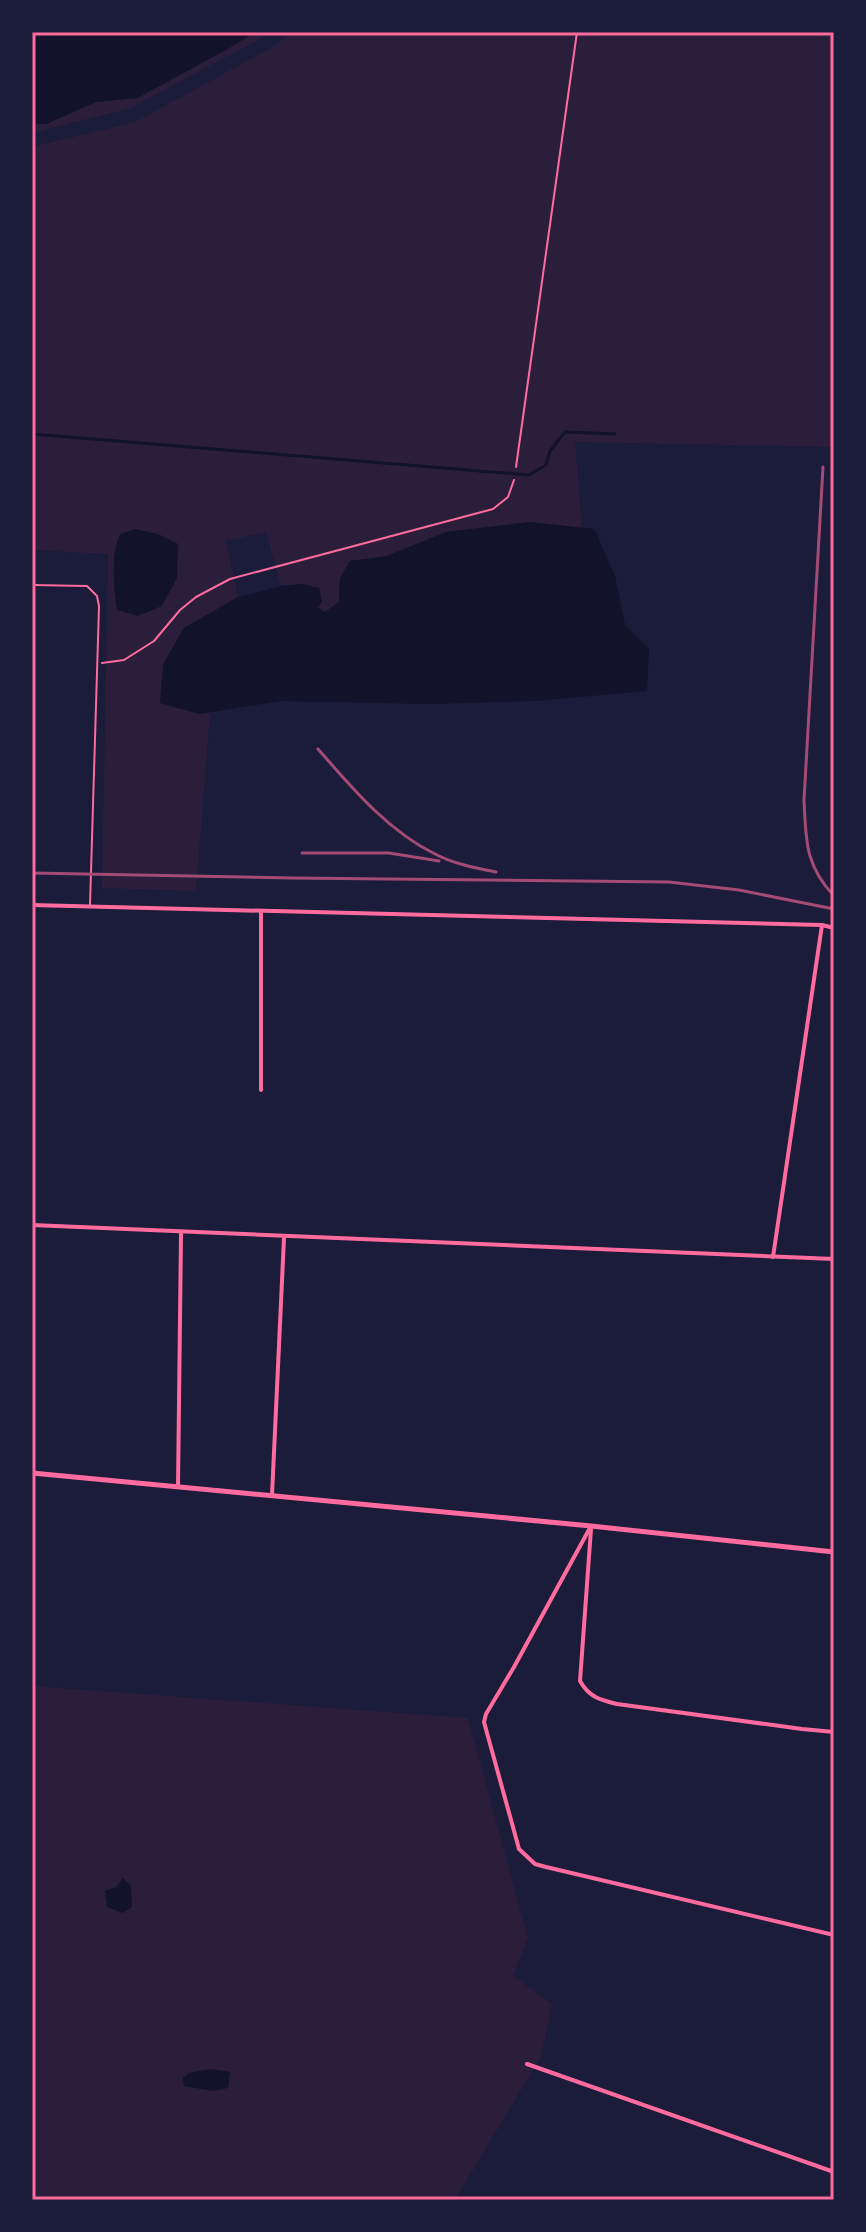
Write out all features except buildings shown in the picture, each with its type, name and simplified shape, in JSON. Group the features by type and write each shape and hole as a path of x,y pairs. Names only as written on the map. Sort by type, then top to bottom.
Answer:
{"street":[{"path":"32,905 822,925 834,928"},
{"path":"261,912 261,1090"},
{"path":"773,1257 822,925"},
{"path":"32,1225 834,1259"},
{"path":"178,1487 181,1233"},
{"path":"272,1495 284,1237"},
{"path":"32,1473 834,1552"},
{"path":"591,1526 580,1681 593,1697 617,1704 834,1732"},
{"path":"591,1526 484,1722 519,1849 535,1864 834,1935"},
{"path":"527,2064 834,2172"}],"lane":[{"path":"32,585 87,586 97,596 99,606 90,907"}],"path":[{"path":"516,467 577,32"},
{"path":"97,664 124,660 154,641 180,610 196,597 230,579 493,509 508,497 514,480"}],"shaded area":[{"path":"32,32 255,32 137,98 96,102 46,124 32,124"},
{"path":"255,32 273,32 131,108 32,133 32,124 46,124 96,102 138,98"},
{"path":"292,32 834,32 834,447 575,442 582,528 530,522 446,532 387,556 350,561 340,579 339,602 325,612 318,608 302,584 281,586 266,532 226,541 238,597 184,628 199,714 210,713 196,891 102,888 108,554 32,550 32,147 135,122 273,47"},
{"path":"530,522 594,529 615,576 625,625 649,649 647,691 535,701 430,704 280,701 199,714 160,703 163,664 184,628 238,597 302,584 319,588 322,601 318,608 325,612 339,602 340,578 350,561 387,556 446,532"},
{"path":"135,529 158,534 178,544 177,578 162,606 138,616 117,610 114,571 120,534"},
{"path":"32,1686 468,1718 528,1938 513,1976 552,2004 541,2057 455,2200 32,2200"},
{"path":"123,1878 131,1886 132,1907 123,1913 107,1907 105,1891 116,1887"},
{"path":"211,2069 230,2072 228,2088 213,2091 184,2086 183,2078 189,2073"}],"waterway":[{"path":"32,434 529,475 546,465 550,451 565,432 615,434"}],"railway":[{"path":"823,467 804,800 812,863 834,896"},
{"path":"318,749 372,808 402,833 442,857 496,872"},
{"path":"302,853 389,853 439,861"},
{"path":"32,873 669,882 739,890 834,909"}]}
